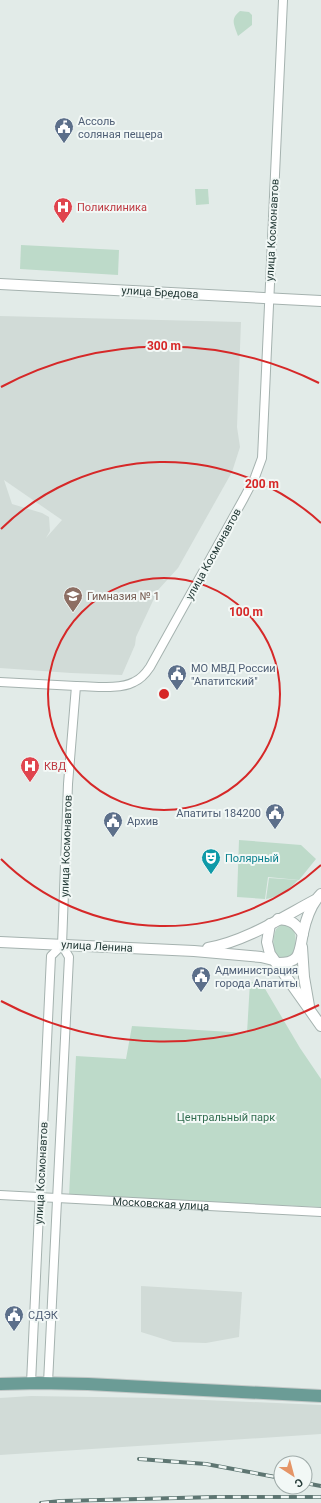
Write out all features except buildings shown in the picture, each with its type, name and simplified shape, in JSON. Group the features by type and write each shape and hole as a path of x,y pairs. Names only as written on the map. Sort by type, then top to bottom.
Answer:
{"main road":[{"path":"0,1384 48,1383 321,1396"}],"street":[{"name":"улица Космонавтов","path":"48,1383 69,957 62,944 68,784 76,686 125,686 142,677 150,667 168,636 241,504 255,477 262,458 283,0"},
{"name":"улица Бредова","path":"0,284 321,301"},
{"path":"0,682 76,686"},
{"path":"310,1010 304,977 302,947 303,934 310,912 318,897"},
{"name":"улица Ленина","path":"194,951 223,945 274,922 318,897"},
{"path":"303,934 297,926 289,920 274,922 267,942 270,954 321,1026"},
{"name":"улица Ленина","path":"0,942 194,951 261,957 275,961"},
{"name":"улица Космонавтов","path":"31,1383 51,956 62,944"},
{"path":"275,961 287,963 296,958 302,947"},
{"name":"Московская улица","path":"0,1195 321,1212"}],"shaded area":[{"path":"0,316 241,322 237,427 240,447 232,472 178,568 158,590 136,637 135,645 122,675 0,668","holes":["4,480 62,520 46,538 50,531 49,517 42,513 12,504"]},
{"path":"141,1286 242,1292 239,1337 206,1343 173,1342 141,1332"},
{"path":"31,1396 159,1398 321,1405 321,1434 0,1455 0,1398"}],"green space":[{"path":"240,11 249,12 252,15 252,25 238,36 234,25 234,19"},
{"path":"195,189 208,189 209,204 196,205"},
{"path":"21,245 119,250 118,275 20,269"},
{"path":"239,840 301,845 316,859 299,880 268,877 265,899 237,897"},
{"path":"269,878 298,880 284,892 275,897 266,899"},
{"path":"281,925 287,925 294,931 295,947 291,957 279,959 274,949 273,941 276,929"},
{"name":"Центральный парк","path":"250,982 261,982 300,1048 321,1079 321,1207 69,1196 76,1056 126,1059 132,1026 247,1033"}],"railway":[{"path":"139,1459 206,1464 273,1477"},
{"path":"313,1484 321,1486"},
{"path":"41,1503 61,1501 216,1497 321,1497"}],"place":[{"name":"Ассоль соляная пещера","path":"64,144"},
{"name":"Поликлиника","path":"63,224"},
{"name":"Гимназия № 1","path":"73,613"},
{"name":"МО МВД России \"Апатитский\"","path":"177,691"},
{"name":"КВД","path":"30,783"},
{"name":"Апатиты 184200","path":"275,830"},
{"name":"Архив","path":"113,838"},
{"name":"Полярный","path":"211,875"},
{"name":"Администрация города Апатиты","path":"201,993"},
{"name":"СДЭК","path":"14,1332"}]}
